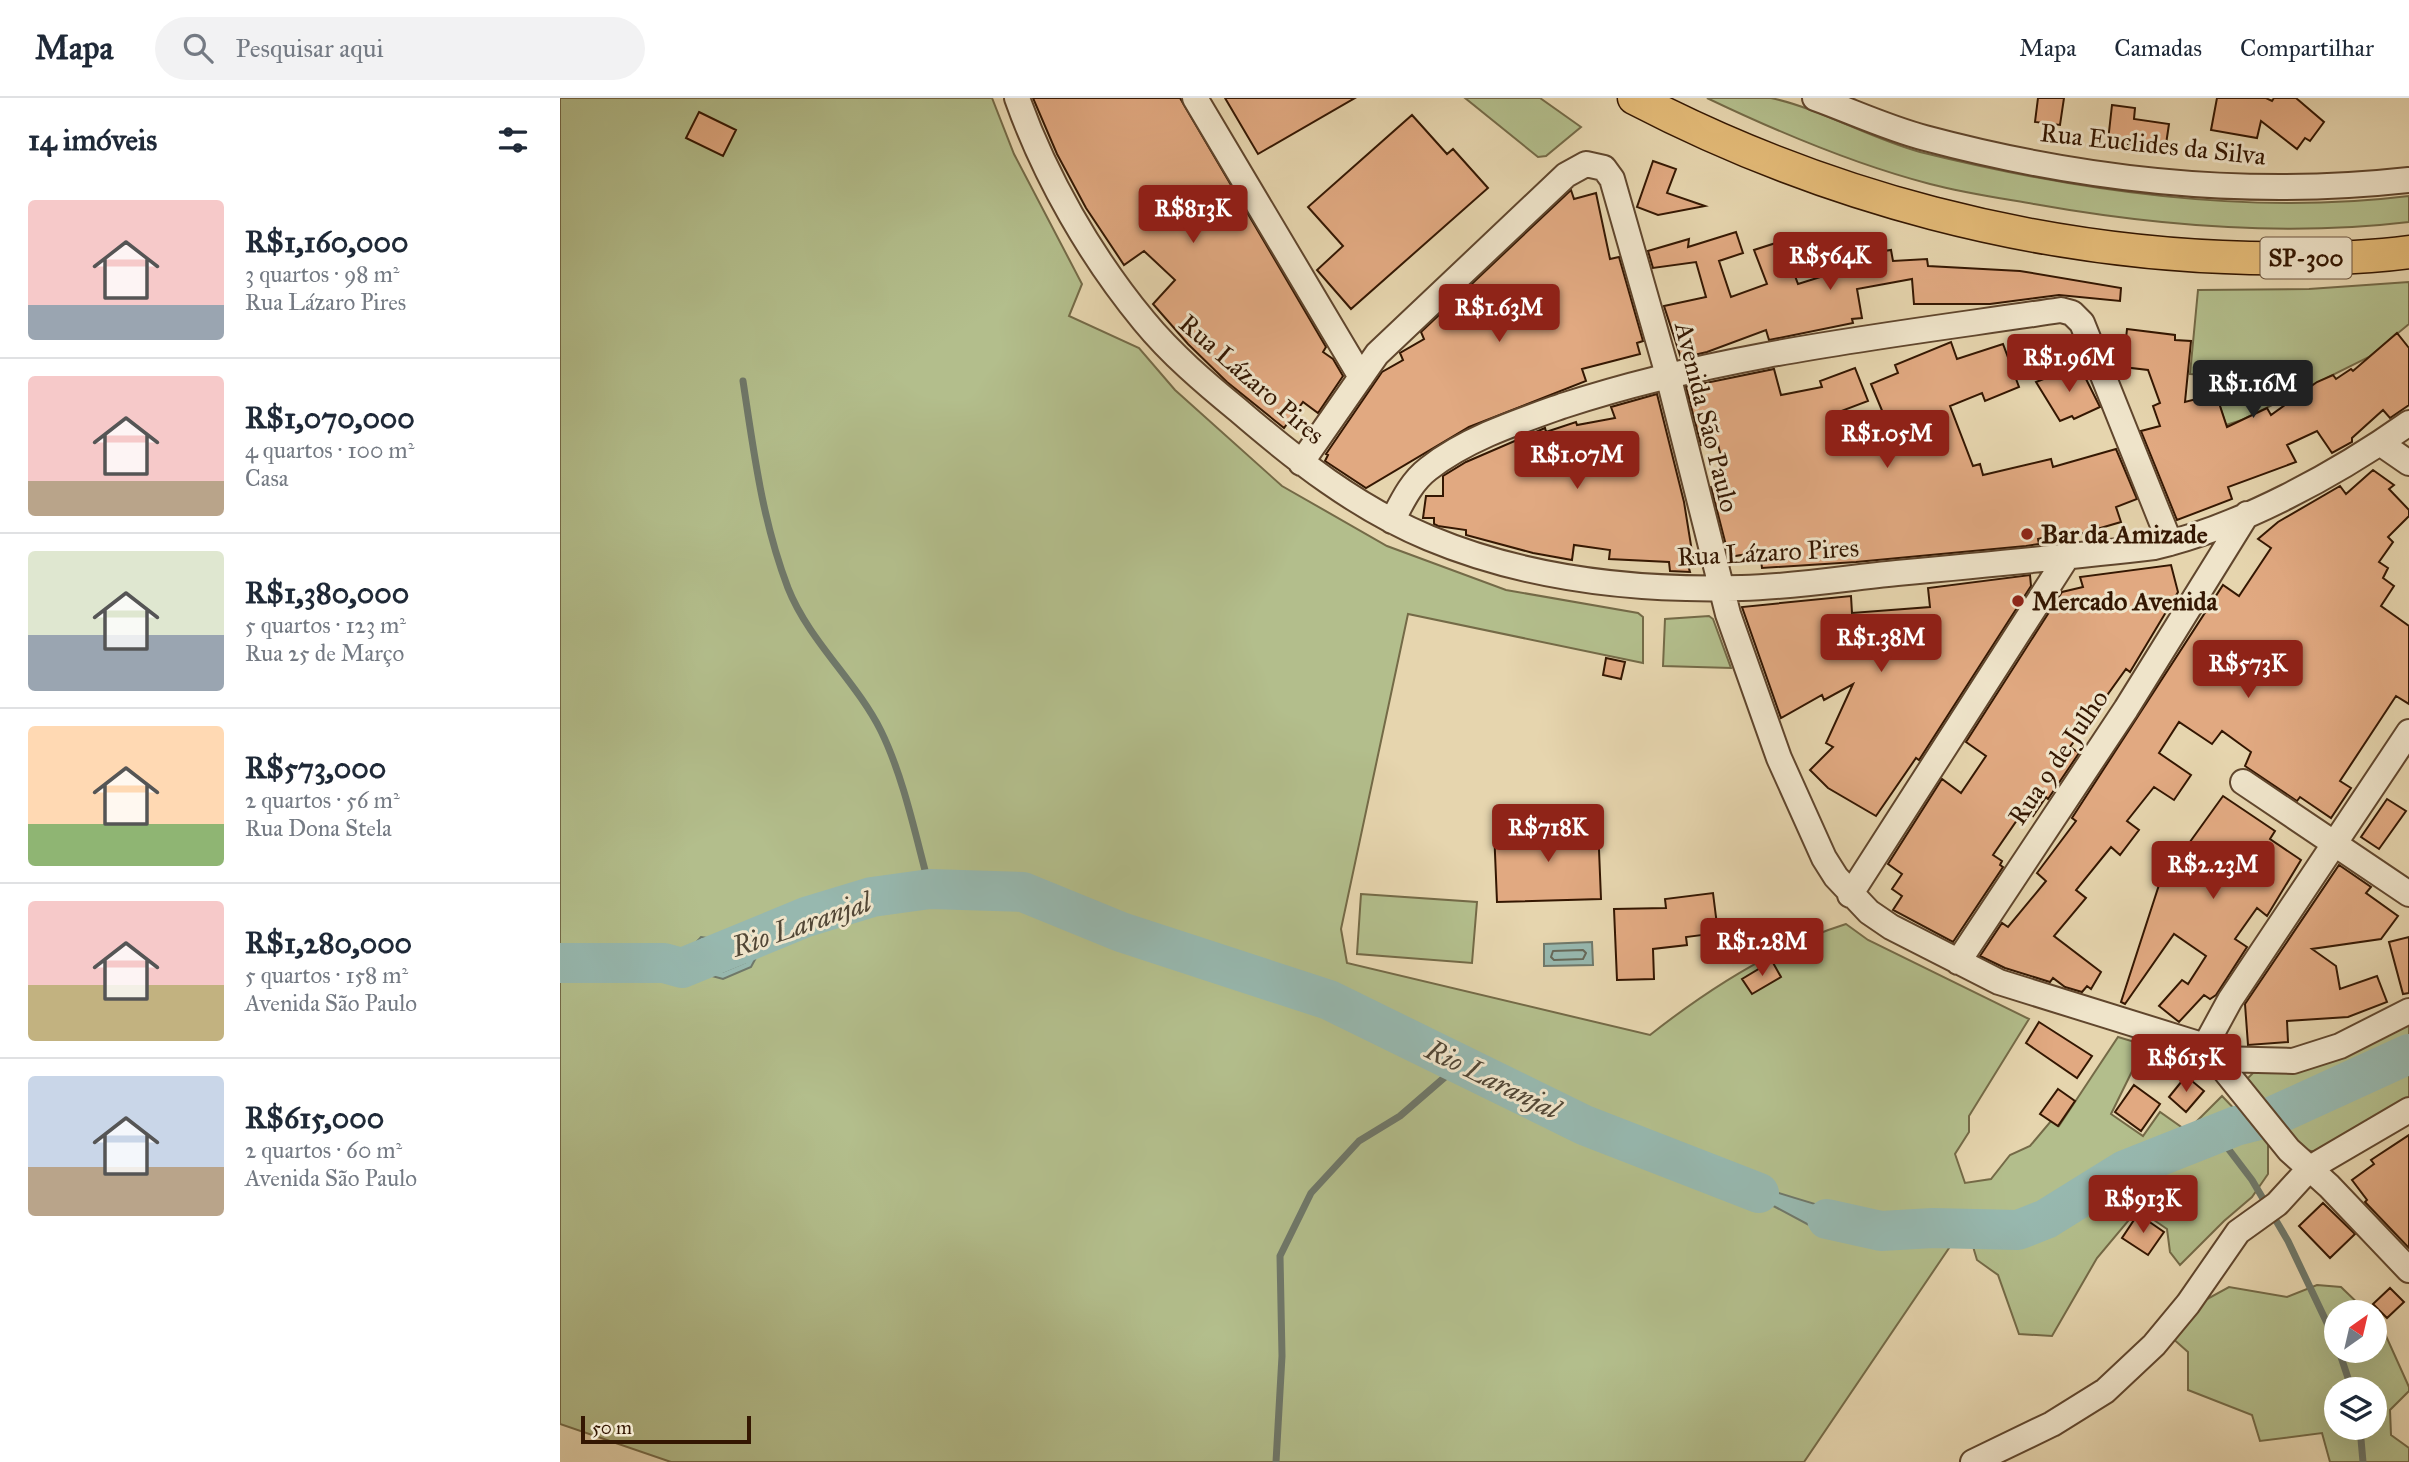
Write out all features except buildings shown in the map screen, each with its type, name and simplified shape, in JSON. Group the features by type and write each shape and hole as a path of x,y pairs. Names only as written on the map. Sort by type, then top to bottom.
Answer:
{"main road":[{"name":"SP-300","path":"1634,98 1750,152 1870,196 1941,216 2030,236 2123,250 2203,257 2298,259 2409,252"}],"street":[{"name":"Rua Lázaro Pires","path":"1017,98 1043,163 1068,207 1145,322 1224,399 1301,463 1392,520 1477,555 1562,576 1655,587 1721,588 2067,557 2171,543 2199,536 2248,514 2380,443 2409,423"},
{"path":"1195,98 1361,377 1301,463"},
{"name":"Rua Euclides da Silva","path":"1815,98 1923,137 2069,169 2217,186 2308,188 2409,180"},
{"name":"Avenida São Paulo","path":"1361,377 1377,354 1566,175 1581,165 1600,165 1612,179 1668,374 1721,588 1779,758 1824,858 1850,895 1891,927 2018,989 2211,1052 2273,1062 2312,1056 2340,1046 2409,1011"},
{"path":"1392,520 1418,479 1455,450 1546,412 1668,374 2061,310 2073,313 2082,323 2171,543"},
{"path":"2380,443 2409,463"},
{"name":"Rua 9 de Julho","path":"1958,962 2126,709 2248,514"},
{"path":"2199,536 2204,583"},
{"path":"1850,895 2067,557"},
{"path":"2409,732 2230,1000 2211,1052 2279,1139 2409,1270"},
{"path":"2243,782 2409,894"},
{"path":"1973,1462 2052,1424 2105,1391 2154,1345 2188,1304 2225,1248 2256,1217 2277,1204 2310,1168 2409,1110"}],"green space":[{"path":"560,98 992,98 1014,154 1082,284 1069,316 1139,348 1175,390 1282,486 1387,546 1506,590 1638,613 1643,617 1643,663 1408,614 1341,929 1347,963 1650,1035 1743,971 1794,944 1846,924 1868,940 2029,1019 1969,1116 1969,1132 1955,1154 1965,1183 1991,1179 2010,1155 2030,1146 2051,1121 2059,1126 2118,1037 2145,1045 2111,1114 2143,1136 2160,1112 2187,1131 2222,1096 2241,1116 2259,1103 2247,1079 2255,1071 2409,1019 2409,1104 2316,1152 2306,1150 2285,1132 2268,1146 2268,1174 2252,1197 2180,1265 2170,1252 2167,1229 2138,1209 2097,1258 2052,1336 2019,1334 1998,1275 1977,1260 1966,1223 1804,1462 671,1462 560,1424"},
{"path":"1465,98 1540,98 1581,127 1546,156 1538,157"},
{"path":"1707,98 1771,98 1808,109 1920,152 2101,188 2163,196 2286,203 2409,196 2409,222 2315,229 2221,227 2080,212 1982,195 1930,184 1844,157"},
{"path":"2409,282 2409,324 2369,357 2242,420 2226,425 2210,375 2190,374 2198,290 2309,289"},
{"path":"1709,616 1713,619 1731,668 1663,666 1665,619"},
{"path":"1361,894 1477,902 1472,963 1357,954"},
{"path":"2317,1285 2341,1287 2355,1300 2324,1300 2324,1363 2387,1363 2387,1338 2409,1387 2409,1391 2390,1410 2391,1435 2409,1448 2409,1462 2330,1462 2322,1433 2260,1441 2252,1415 2188,1390 2188,1352 2171,1337 2198,1304 2229,1287 2287,1297"}],"water":[{"path":"786,915 806,917 788,936 758,954 751,967 723,979 682,968 689,950 701,937 715,939"},
{"path":"1592,942 1593,965 1544,966 1544,944"},
{"path":"1710,1172 1885,1223 1876,1240 1822,1232"}],"waterway":[{"path":"743,381 765,512 788,588 808,626 859,695 881,731 903,788 930,889"},
{"name":"Rio Laranjal","path":"560,963 664,963 682,968 806,917 872,897 930,889 1023,892 1121,932 1329,1000 1584,1125 1759,1193"},
{"name":"Rio Laranjal","path":"1827,1219 1881,1231 1933,1228 2018,1230 2046,1219 2125,1170 2236,1126 2271,1117 2409,1054"},
{"path":"1276,1462 1282,1356 1280,1256 1311,1193 1359,1141 1400,1116 1460,1064"},
{"path":"2217,1134 2252,1180 2288,1241 2324,1317"},
{"path":"2343,1363 2348,1377"},
{"path":"2361,1440 2363,1462"}],"place":[{"name":"Bar da Amizade","path":"2027,534"},
{"name":"Mercado Avenida","path":"2018,601"}]}
